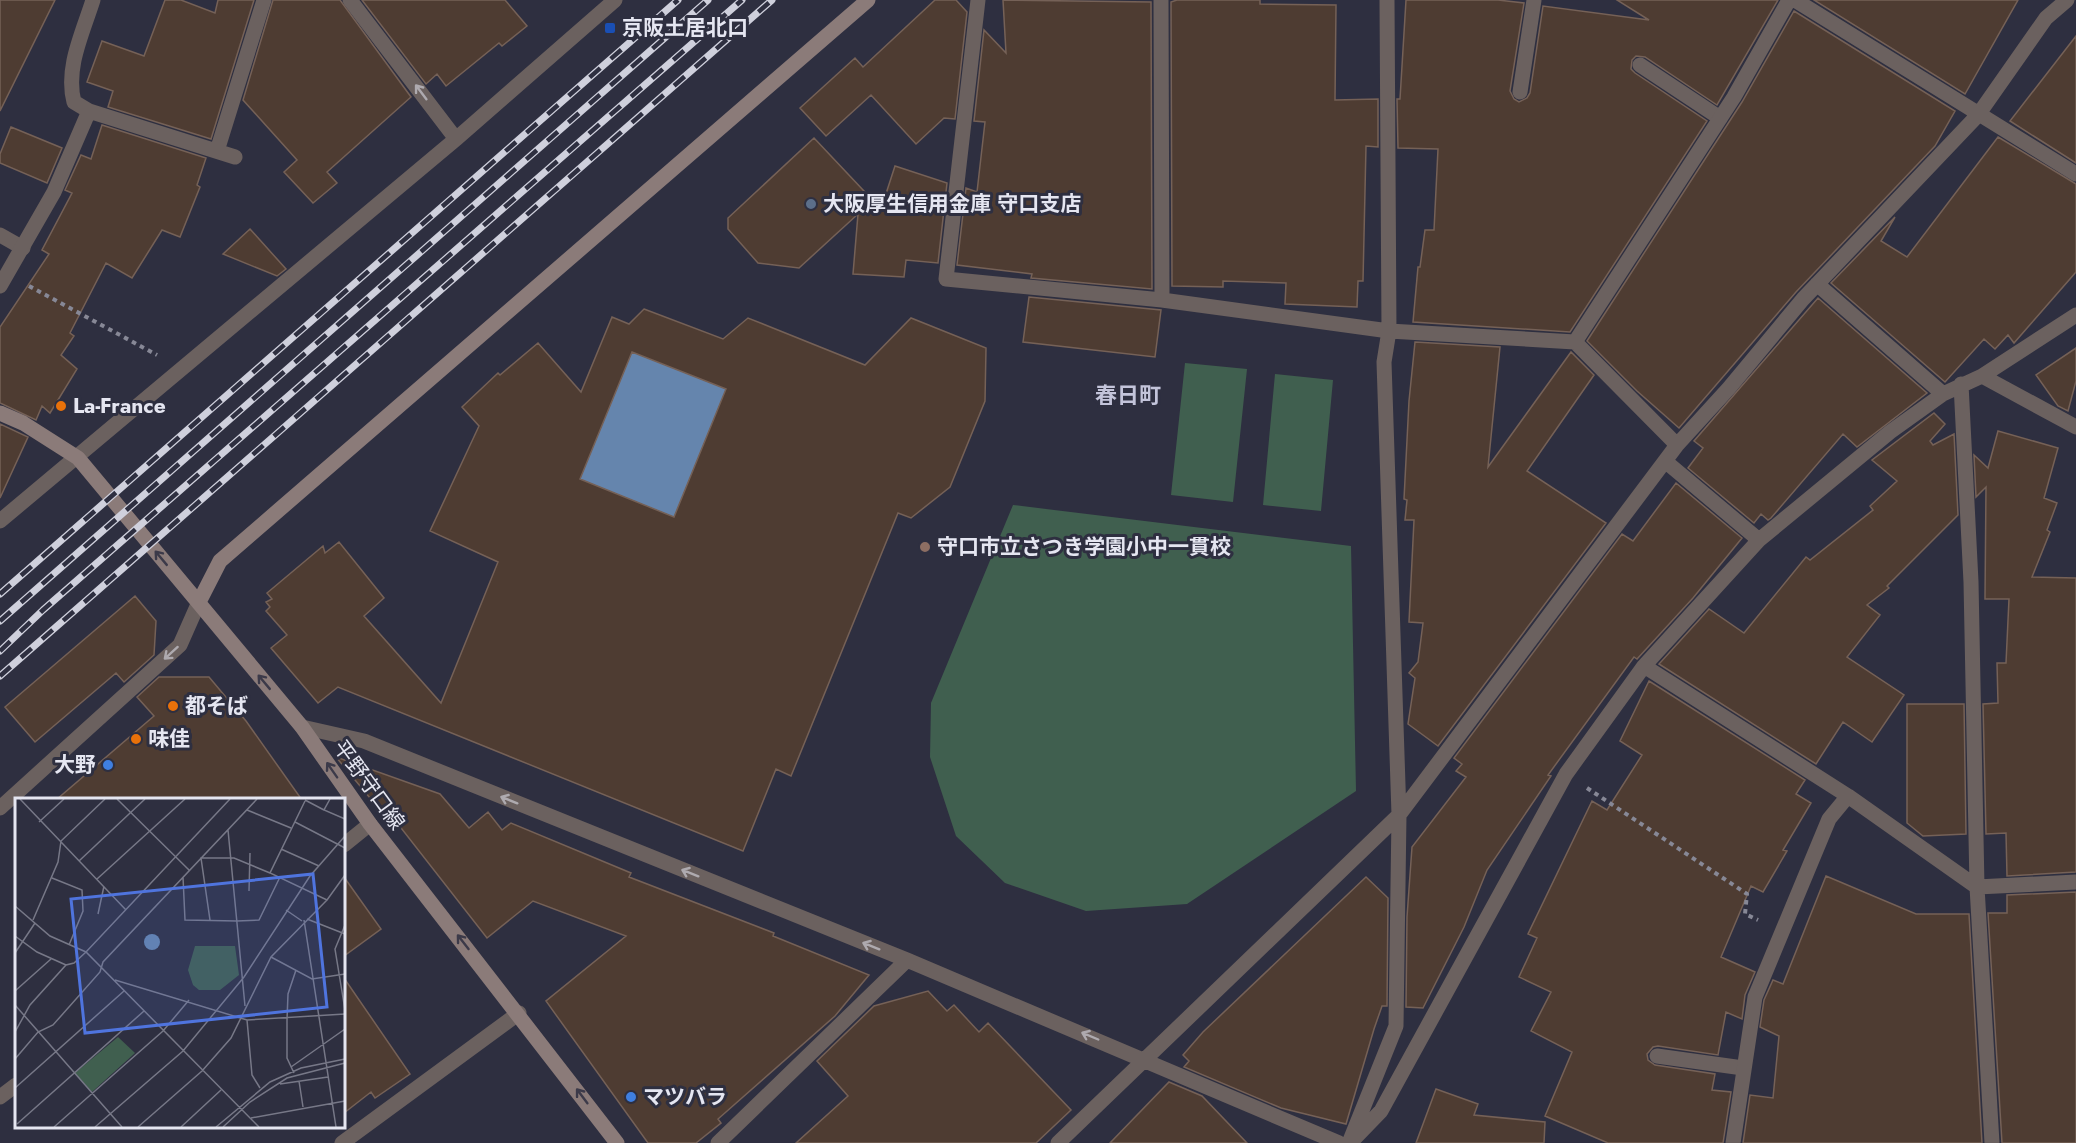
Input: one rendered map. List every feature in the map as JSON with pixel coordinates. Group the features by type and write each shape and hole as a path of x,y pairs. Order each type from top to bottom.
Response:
{"main road":[{"path":"199,602 220,561 867,0"},
{"name":"平野守口線","path":"0,413 23,423 78,459 199,602 302,727 370,824 519,1013 617,1143"}],"street":[{"path":"93,0 71,70 70,89 74,102 89,111 235,157"},
{"path":"217,151 264,0"},
{"path":"350,0 456,139"},
{"path":"0,521 78,459 456,139 615,0"},
{"path":"978,0 946,279 1162,300 1389,331 1575,342 1677,445"},
{"path":"1161,0 1162,300"},
{"path":"1350,1143 1396,1026 1399,815 1384,362 1389,331 1387,0"},
{"path":"1520,92 1534,0"},
{"path":"1575,342 1720,118 1789,0"},
{"path":"1795,0 2076,174"},
{"path":"1058,1143 1399,815 1677,445 1729,388 1817,284 1978,115 2046,18 2067,0"},
{"path":"1640,65 1720,118"},
{"path":"3,280 54,192 89,111"},
{"path":"0,235 23,248"},
{"path":"1817,284 1943,394"},
{"path":"1350,1143 1381,1111 1566,774 1644,666 1759,540 1890,432 1943,394 1982,376 2076,315"},
{"path":"1982,376 2076,427"},
{"path":"1961,384 1971,582 1977,886 1992,1143"},
{"path":"1665,461 1759,540"},
{"path":"0,808 180,645 199,602"},
{"path":"1644,666 1848,796 1977,886 2076,882"},
{"path":"302,727 364,741 907,960 1339,1143"},
{"path":"1733,1143 1755,998 1829,819 1848,796"},
{"path":"345,844 370,824"},
{"path":"718,1143 907,960"},
{"path":"342,1143 519,1013"},
{"path":"1657,1056 1743,1068"},
{"path":"0,1097 15,1086"}],"path":[{"path":"3,280 164,358"},
{"path":"1566,774 1748,894 1745,914 1782,933"}],"green space":[{"path":"1185,363 1247,369 1233,502 1171,495"},
{"path":"1275,374 1333,380 1321,511 1263,505"},
{"path":"1013,505 1351,546 1356,791 1187,904 1086,911 1005,883 956,836 930,757 931,703"}],"water":[{"path":"632,352 726,389 674,517 580,479"}],"building":[{"path":"0,0 55,0 0,111"},
{"path":"165,0 181,0 215,13 218,0 254,0 211,139 108,107 113,91 87,82 102,41 144,56"},
{"path":"273,0 340,0 411,97 327,172 337,183 313,203 284,172 297,160 243,100"},
{"path":"362,0 505,0 527,26 502,46 499,43 446,86 437,74 426,84"},
{"path":"935,0 956,0 967,12 955,119 944,118 916,144 871,95 826,136 800,108 855,58 863,67"},
{"path":"1003,0 1151,2 1152,289 1031,278 1032,274 957,265 966,188 977,192 985,122 974,121 984,30 1006,53"},
{"path":"1177,0 1260,0 1260,4 1336,5 1335,100 1378,99 1378,147 1366,146 1363,281 1358,281 1357,307 1285,304 1286,283 1223,281 1223,287 1172,286 1171,2"},
{"path":"1406,0 1498,0 1524,3 1510,91 1514,99 1519,102 1527,98 1530,93 1543,6 1649,20 1617,0 1778,0 1717,105 1645,57 1636,56 1632,60 1631,69 1635,73 1707,121 1570,332 1413,322 1418,267 1420,267 1425,230 1434,230 1438,149 1398,148 1397,99 1400,99"},
{"path":"1814,0 2018,0 1965,94"},
{"path":"1794,11 1955,111 1935,146 1796,292 1679,428 1637,391 1587,341 1742,102"},
{"path":"2076,36 2076,163 2010,121"},
{"path":"102,125 206,158 197,185 200,187 180,237 162,230 132,278 106,263 70,333 74,336 61,355 77,369 50,413 42,406 36,420 0,403 0,327 49,254 42,250 72,193 65,190 81,155 91,159"},
{"path":"11,127 62,148 47,183 0,163 0,154"},
{"path":"1998,137 2076,184 2076,272 2014,343 2008,335 1995,349 1984,339 1945,382 1831,283 1895,217 1881,241 1907,257"},
{"path":"814,138 881,209 895,166 947,183 938,263 906,260 904,277 853,274 858,214 799,268 758,263 728,229 728,218"},
{"path":"250,229 286,269 277,276 223,254"},
{"path":"1029,297 1161,310 1155,357 1023,342"},
{"path":"1818,298 1927,393 1857,447 1843,434 1771,518 1768,520 1761,514 1754,523 1688,468 1703,448 1694,441"},
{"path":"644,309 723,339 748,318 865,365 911,318 986,348 985,401 950,487 911,518 898,513 791,776 776,769 743,851 338,687 318,703 271,648 287,635 266,611 270,607 266,602 272,599 267,593 323,546 325,553 339,542 384,598 364,616 441,703 498,562 430,531 479,426 462,407 498,373 500,375 538,343 581,392 612,317 629,324","holes":["632,352 726,389 674,517 580,479"]},
{"path":"1415,342 1500,347 1488,467 1571,352 1594,375 1527,471 1606,523 1438,746 1408,724 1415,678 1409,673 1418,662 1423,623 1409,622 1414,520 1405,520 1407,500 1404,499 1409,401"},
{"path":"2076,348 2076,381 2068,411 2058,406 2036,375"},
{"path":"1934,413 1945,424 1930,441 1933,445 1954,434 1958,515 1887,586 1889,588 1867,605 1880,615 1847,657 1904,695 1872,742 1843,722 1816,764 1659,664 1709,609 1744,633 1806,557 1810,560 1873,510 1870,506 1897,481 1872,460"},
{"path":"0,424 28,437 0,498"},
{"path":"1998,431 2058,448 2044,498 2057,503 2047,530 2050,532 2032,577 2076,578 2076,872 2007,876 2006,833 1986,834 1983,704 1998,703 1997,663 2006,663 2009,599 1985,599 1986,487 1976,497 1974,455 1988,468"},
{"path":"1676,483 1742,538 1693,598 1637,659 1634,657 1548,775 1551,776 1487,870 1464,927 1423,1008 1406,1007 1407,917 1412,847 1466,777 1456,771 1462,764 1454,758 1622,534 1633,541"},
{"path":"135,596 156,621 154,655 124,682 116,673 35,742 5,707"},
{"path":"159,677 209,677 246,721 301,798 58,798 154,716 137,697"},
{"path":"1649,681 1805,780 1796,794 1811,803 1783,850 1787,851 1763,892 1751,886 1721,957 1755,972 1745,995 1742,1019 1726,1012 1718,1055 1658,1046 1653,1047 1647,1054 1648,1060 1655,1065 1715,1074 1712,1090 1731,1092 1723,1143 1608,1143 1545,1116 1572,1052 1531,1031 1551,992 1519,977 1537,938 1528,934 1592,801 1607,810 1642,755 1620,741"},
{"path":"1907,704 1964,704 1966,834 1923,836 1907,823"},
{"path":"336,757 440,794 469,828 488,812 502,830 511,823 631,873 629,877 774,933 773,936 869,975 835,1016 718,1119 721,1123 696,1143 648,1143 546,1001 626,936 533,901 487,938 398,824 394,827"},
{"path":"1826,876 1916,914 1969,914 1982,1143 1743,1143 1750,1095 1773,1098 1779,1036 1760,1027 1764,1000 1773,980 1783,984"},
{"path":"1366,877 1388,898 1387,1006 1382,1006 1374,1029 1346,1124 1281,1108 1184,1067 1189,1061 1183,1055 1203,1032"},
{"path":"345,878 381,929 345,955"},
{"path":"2076,892 2076,1143 2002,1143 1988,913 2007,913 2007,895"},
{"path":"345,979 410,1074 375,1098 371,1092 345,1112"},
{"path":"928,991 947,1011 954,1005 979,1032 988,1023 1071,1110 1036,1143 796,1143 848,1096 817,1061 874,1006"},
{"path":"1169,1082 1202,1096 1247,1143 1110,1143"},
{"path":"1436,1089 1478,1104 1474,1115 1545,1122 1544,1143 1416,1143"}],"railway":[{"path":"0,594 678,0"},
{"path":"0,621 708,0"},
{"path":"0,651 43,610 742,0"},
{"path":"0,676 772,0"}],"place":[{"name":"京阪土居北口","path":"610,28"},
{"name":"大阪厚生信用金庫 守口支店","path":"811,204"},
{"name":"La-France","path":"61,406"},
{"name":"守口市立さつき学園小中一貫校","path":"925,547"},
{"name":"都そば","path":"173,706"},
{"name":"味佳","path":"136,739"},
{"name":"大野","path":"108,765"},
{"name":"マツバラ","path":"631,1097"}],"district":[{"name":"春日町","path":"1128,395"}]}
